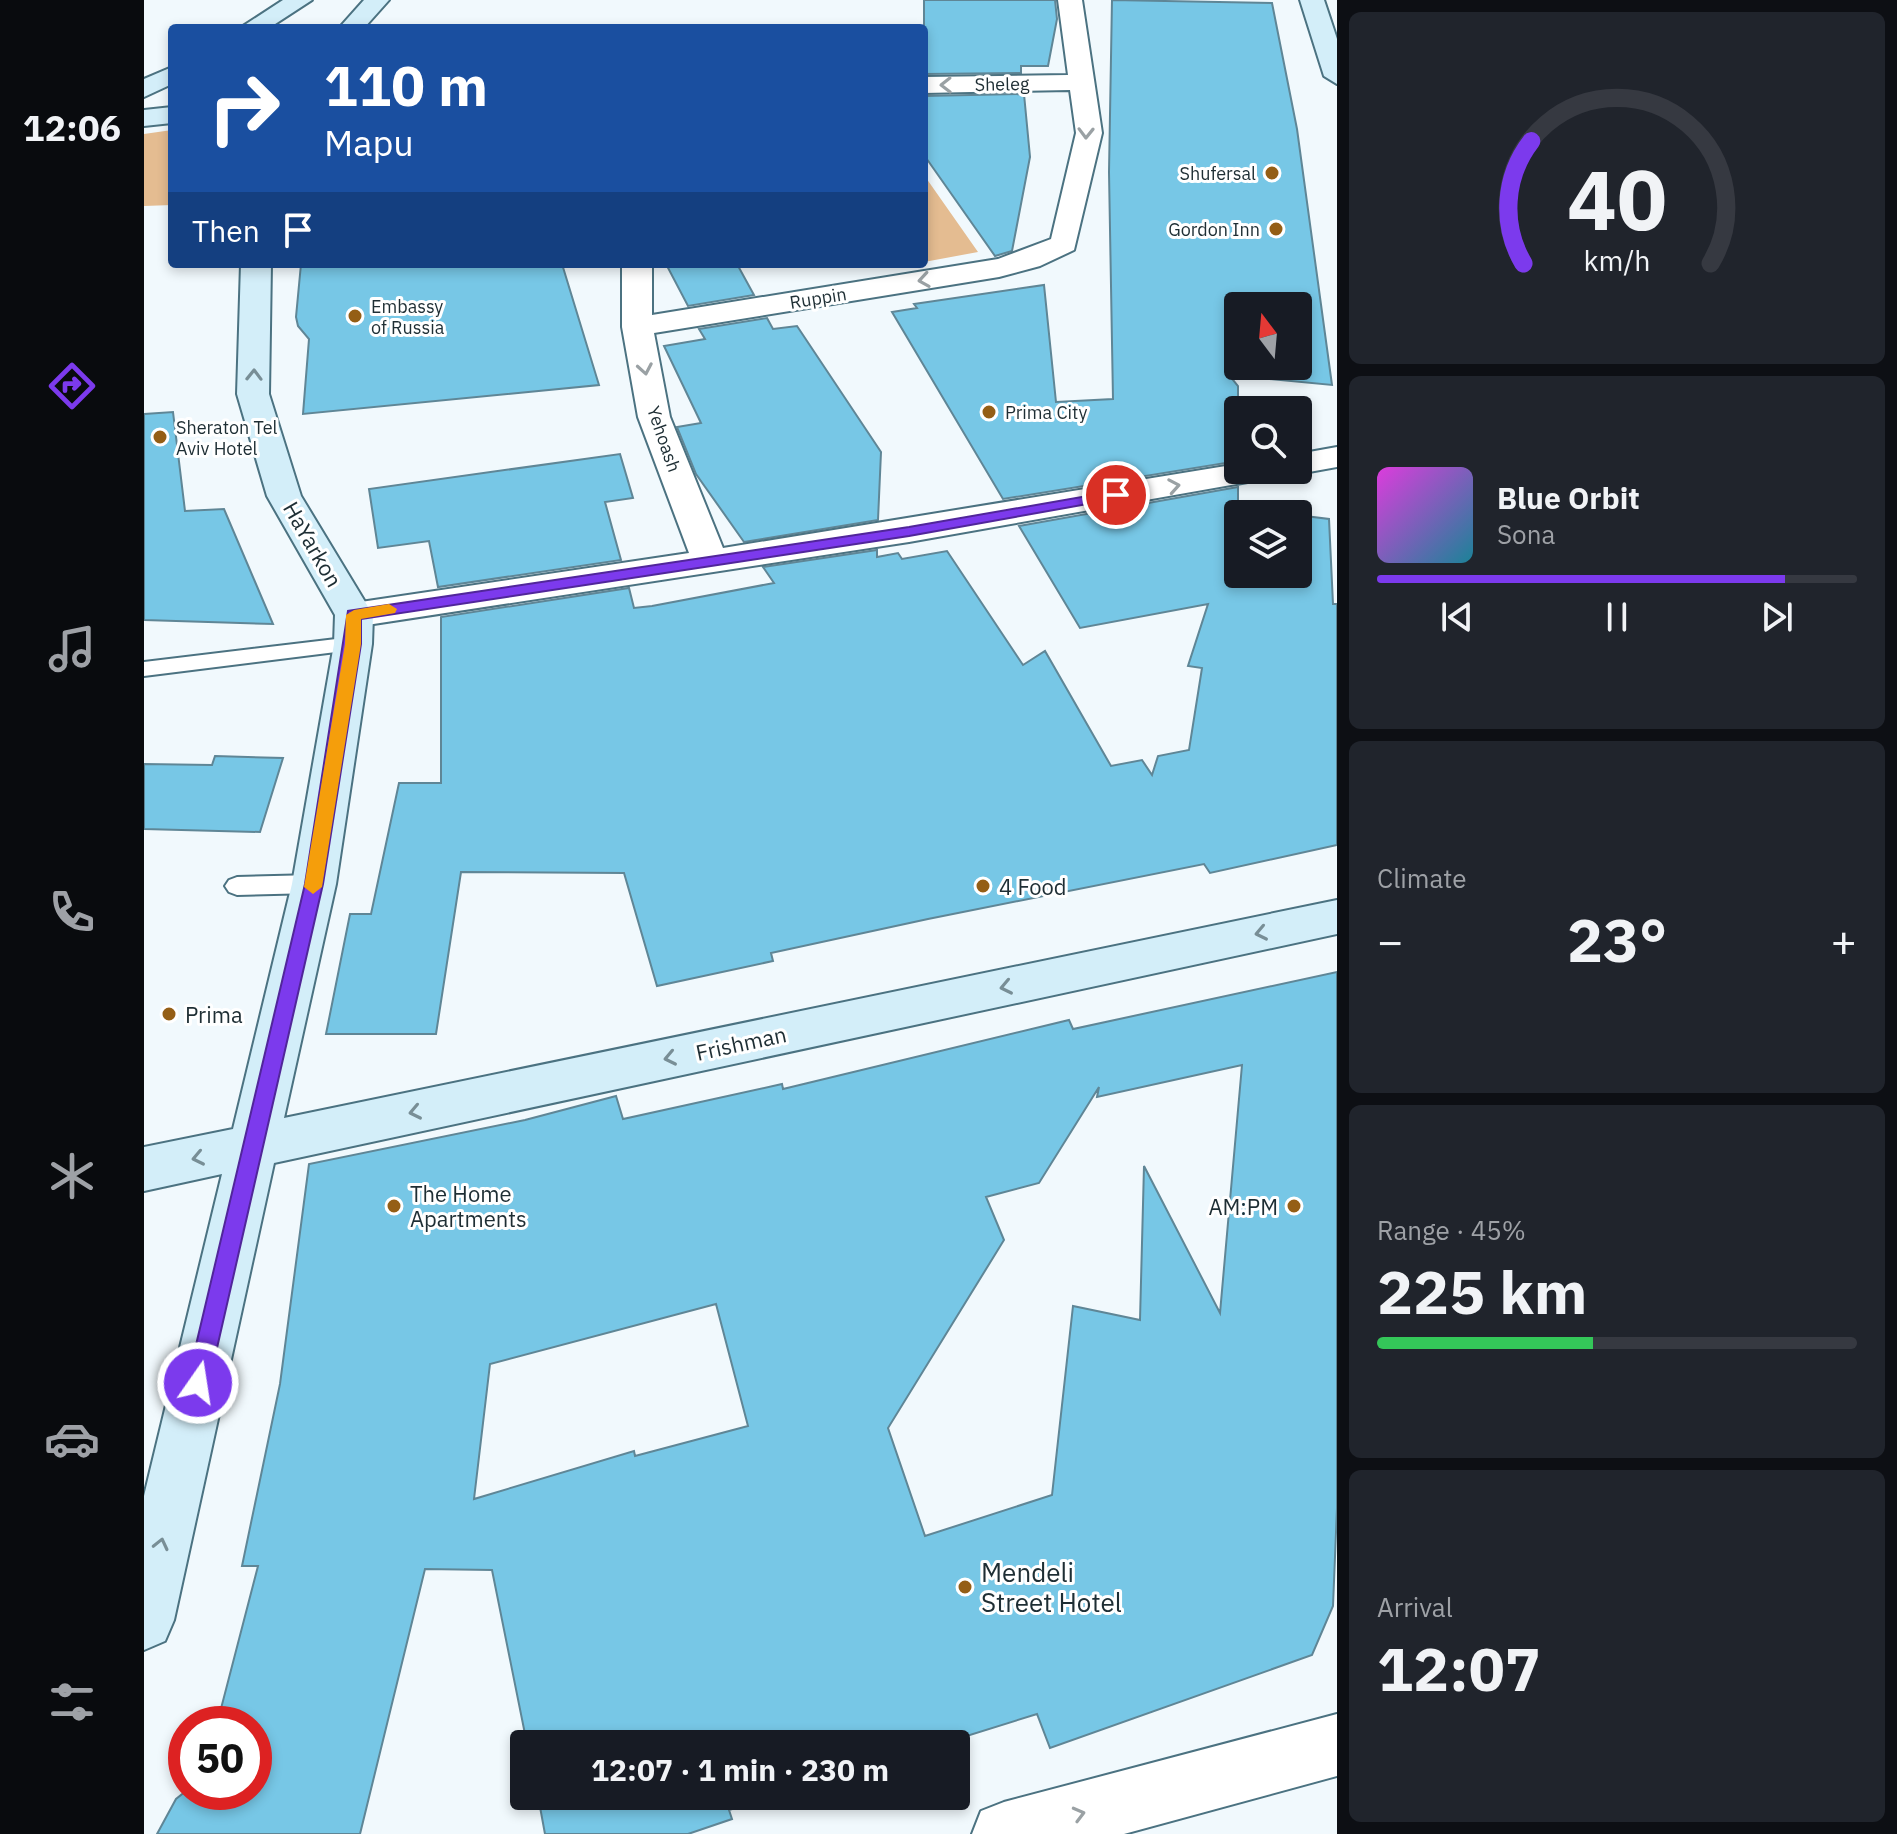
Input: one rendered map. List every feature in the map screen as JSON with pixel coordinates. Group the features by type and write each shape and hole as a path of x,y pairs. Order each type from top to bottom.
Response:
{"main road":[{"path":"259,24 300,0"},
{"path":"355,24 377,0"},
{"path":"1312,0 1337,76"},
{"path":"144,89 168,76"},
{"path":"144,118 168,115"},
{"name":"HaYarkon","path":"256,268 253,394 284,496 353,630"},
{"path":"144,1620 314,884 353,630"},
{"name":"Frishman","path":"144,1169 1337,917"}],"street":[{"name":"Ruppin","path":"637,327 989,260 1030,260 1064,244 1089,133 1070,0"},
{"name":"Sheleg","path":"928,85 1080,82"},
{"name":"Yehoash","path":"637,268 637,327 654,417 710,561"},
{"path":"1312,461 1337,457"},
{"path":"353,630 710,561 909,531 1224,477"},
{"path":"1004,1834 1337,1745"}],"lane":[{"path":"144,669 353,630"},
{"path":"237,886 314,884"}],"shaded area":[{"path":"168,131 168,205 144,206 144,134"},
{"path":"928,181 978,252 928,261"}],"building":[{"path":"924,0 1055,0 1057,19 1048,66 1021,66 1021,73 928,74 928,24 924,24"},
{"path":"1112,0 1272,3 1297,129 1332,385 1280,380 1312,380 1312,292 1224,292 1224,380 1233,380 1238,386 1238,396 1224,396 1224,463 1003,499 892,312 917,308 914,304 1044,285 1056,402 1113,399 1109,172"},
{"path":"1024,94 1030,157 1012,251 995,256 928,161 928,96"},
{"path":"301,268 563,268 599,385 303,414 309,339 298,326 296,317"},
{"path":"668,268 739,268 754,295 688,306"},
{"path":"767,318 773,329 797,326 881,452 878,520 744,542 696,474 677,427 701,423 664,346 705,339 699,329"},
{"path":"173,412 185,511 224,509 273,624 144,620 144,414"},
{"path":"620,454 633,498 605,502 621,560 438,587 429,541 378,548 369,489"},
{"path":"1238,487 1238,500 1224,500 1224,588 1312,588 1312,517 1329,519 1333,604 1337,604 1337,845 1210,873 1204,864 928,919 771,953 773,961 657,986 624,873 461,872 436,1034 326,1034 350,914 371,914 399,783 441,783 441,617 629,588 634,608 652,606 774,583 763,567 877,550 877,557 898,553 902,559 947,551 1023,665 1045,651 1111,766 1142,760 1152,775 1158,756 1189,750 1202,668 1188,666 1208,604 1080,628 1019,526"},
{"path":"215,756 283,758 260,832 144,829 144,764 212,765"},
{"path":"1337,972 1337,1508 1333,1606 1312,1655 1050,1748 1037,1714 970,1735 970,1730 524,1730 492,1570 425,1569 360,1834 157,1834 170,1810 272,1810 272,1706 222,1706 258,1566 242,1566 280,1384 309,1164 525,1120 616,1096 623,1119 782,1084 783,1089 1069,1020 1073,1029","holes":["1242,1065 1220,1313 1144,1166 1140,1320 1073,1306 1052,1495 925,1536 888,1428 1004,1240 986,1197 1039,1183 1099,1087 1097,1097","716,1304 748,1426 635,1456 634,1451 474,1499 490,1364"]},
{"path":"541,1810 729,1810 732,1819 688,1834 545,1834"}],"slow traffic":[{"path":"313,887 353,644 354,615 389,609"}],"place":[{"name":"Shufersal","path":"1272,173"},
{"name":"Gordon Inn","path":"1276,229"},
{"name":"Embassy of Russia","path":"355,316"},
{"name":"Prima City","path":"989,412"},
{"name":"Sheraton Tel Aviv Hotel","path":"160,437"},
{"name":"4 Food","path":"983,886"},
{"name":"Prima","path":"169,1014"},
{"name":"The Home Apartments","path":"394,1206"},
{"name":"AM:PM","path":"1294,1206"},
{"name":"Mendeli Street Hotel","path":"965,1587"}],"route":[{"path":"198,1383 314,884 353,644 354,615 909,531 1116,495"}]}
